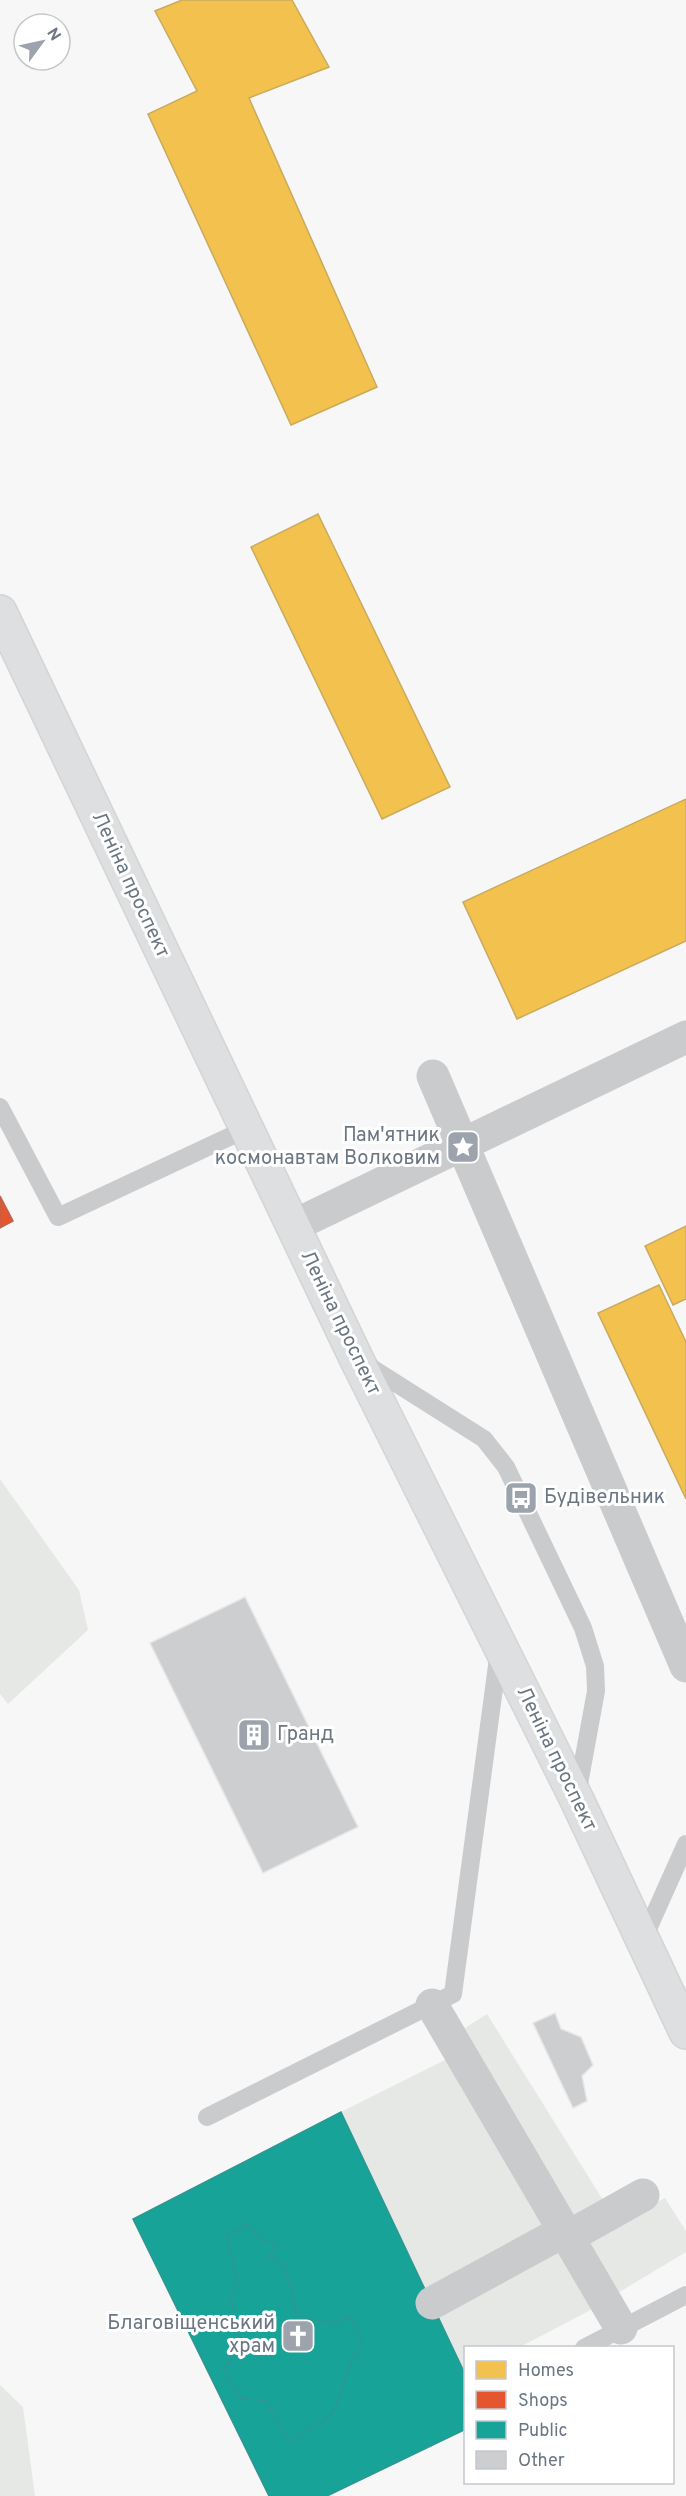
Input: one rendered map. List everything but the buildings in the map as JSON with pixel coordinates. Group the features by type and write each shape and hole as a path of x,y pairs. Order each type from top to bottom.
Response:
{"main road":[{"name":"Леніна проспект","path":"0,612 356,1358 577,1800 686,2032"}],"street":[{"path":"293,1226 686,1037"},
{"path":"433,1076 686,1666"},
{"path":"432,2005 621,2328"},
{"path":"432,2303 643,2195"}],"lane":[{"path":"0,1107 58,1217 246,1129"},
{"path":"356,1358 484,1439 506,1467 583,1628 595,1666 596,1691 577,1800"},
{"path":"207,2117 453,1994 500,1646"},
{"path":"643,1940 686,1844"},
{"path":"588,2346 686,2295"}],"shaded area":[{"path":"0,1479 79,1590 88,1630 8,1704 0,1694"},
{"path":"487,2014 603,2200 573,2220 465,2028"},
{"path":"457,2054 560,2227 428,2295 341,2112"},
{"path":"665,2198 686,2231 686,2252 608,2299 573,2242"},
{"path":"561,2237 600,2305 522,2346 464,2346 464,2374 434,2308"},
{"path":"0,2385 23,2407 35,2496 0,2496"}],"place":[{"name":"Пам'ятник космонавтам Волковим","path":"463,1147"},
{"name":"Будівельник","path":"521,1498"},
{"name":"Гранд","path":"254,1735"},
{"name":"Благовіщенський храм","path":"298,2336"}]}
